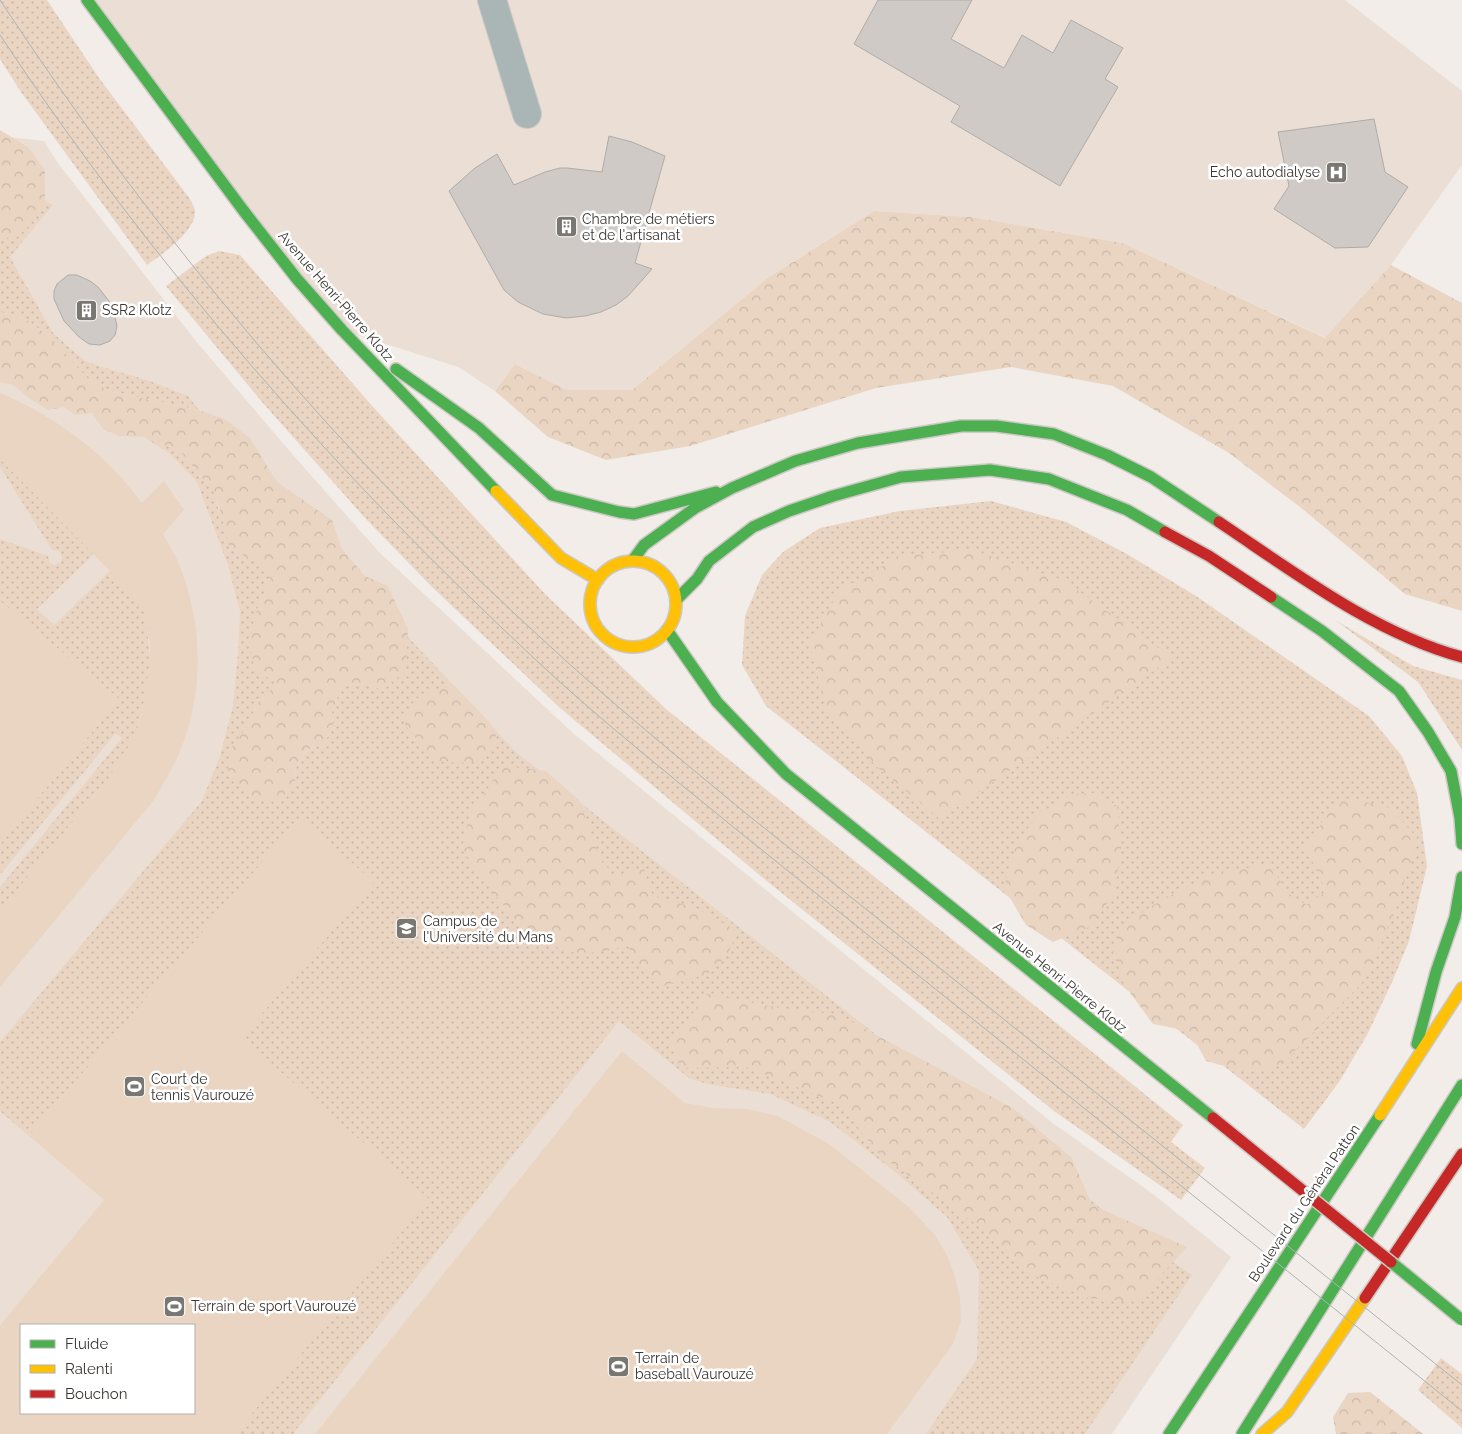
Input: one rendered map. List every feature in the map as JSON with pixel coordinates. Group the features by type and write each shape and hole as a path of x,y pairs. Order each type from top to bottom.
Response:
{"main road":[{"name":"Avenue Henri-Pierre Klotz","path":"87,0 243,210 297,279 342,330 561,558 598,580"},
{"path":"342,330 479,428 552,495 634,514 732,488"},
{"path":"633,560 644,545 695,508 732,488 795,461 858,443 911,432 960,426 996,426 1054,434 1107,455 1151,477 1317,587 1395,634 1436,650 1462,657"},
{"path":"676,600 697,579 709,560 753,527 788,510 901,477 990,470 1049,479 1127,510 1209,556 1322,631 1399,690 1452,771 1460,818 1462,844"},
{"path":"633,560 651,564 666,576 673,588 676,600 673,620 667,630 654,642 634,647 616,644 604,636 595,625 590,614 592,590 602,573 620,563 633,560"},
{"name":"Avenue Henri-Pierre Klotz","path":"667,630 717,702 786,774 1462,1320"},
{"path":"1409,1072 1436,972 1455,917 1462,877"},
{"name":"Boulevard du Général Patton","path":"1169,1434 1409,1072 1462,988"},
{"path":"1242,1434 1462,1085"},
{"path":"1262,1434 1287,1412 1462,1154"}],"street":[{"path":"492,0 527,114"}],"shaded area":[{"path":"90,0 1345,0 1462,91 1462,165 1391,265 1326,338 1123,243 971,217 874,211 766,279 632,390 567,390 515,364 495,391 458,367 342,330"},
{"name":"Campus de l'Université du Mans","path":"0,136 44,141 58,163 195,340 379,552 574,734 1054,1124 1153,1194 1231,1257 1112,1434 0,1434"}],"green space":[{"path":"0,0 47,0 99,78 190,199 195,210 190,226 177,242 147,265 21,92 0,59"},
{"path":"0,130 28,147 45,170 45,202 30,225 17,237 0,238"},
{"path":"45,201 53,205 10,257 53,333 84,360 147,380 188,396 199,410 109,391 88,379 50,337 24,318 0,312 0,238 17,237"},
{"path":"874,211 971,217 1123,243 1325,338 1391,265 1462,303 1462,611 1405,594 1300,507 1229,453 1113,386 1011,367 876,388 690,446 606,460 548,437 495,391 515,364 567,390 632,390 766,279"},
{"path":"219,251 240,255 374,408 546,595 666,709 1183,1125 1171,1142 1205,1168 1181,1200 1054,1111 768,882 560,708 431,586 365,518 262,402 166,286 206,256"},
{"path":"0,312 24,318 50,337 88,379 109,391 198,410 225,419 250,438 277,482 332,520 342,549 365,576 388,586 408,629 406,671 383,689 357,684 342,685 332,712 333,728 323,744 307,750 296,767 295,781 279,802 254,800 228,771 231,749 247,725 259,701 277,684 254,668 250,639 255,615 270,579 262,563 248,559 229,545 216,495 180,451 144,437 119,436 103,429 92,413 75,415 64,407 48,410 13,385 0,382"},
{"path":"0,393 28,406 76,436 117,473 142,503 164,481 184,510 163,534 177,560 186,585 192,606 198,649 196,692 192,714 180,752 163,785 154,800 0,987 0,911 107,780 124,756 137,730 142,713 150,660 150,644 142,604 0,459"},
{"path":"144,437 180,451 216,495 218,508 248,559 262,562 270,579 255,615 278,684 259,701 247,725 279,802 295,781 296,767 308,750 323,744 333,728 332,712 342,685 357,684 383,689 407,636 517,753 995,1128 1192,1275 1085,1434 926,1434 977,1359 979,1271 947,1217 894,1171 830,1122 770,1094 707,1084 689,1078 619,1021 293,1434 235,1434 428,1199 241,1038 373,882 300,818 29,1136 0,1111 0,1042 202,801 220,756 233,706 240,611 228,565 197,482 170,454"},
{"path":"0,459 94,554 37,609 54,625 110,571 142,604 146,619 150,660 146,695 137,730 124,756 107,780 0,911 0,887 122,738 115,734 0,875 0,844 119,699 0,601 0,539 48,556 50,563 54,565 61,562 62,557 59,551 52,550 0,467"},
{"path":"991,501 1066,522 1127,554 1196,596 1369,716 1402,756 1417,793 1427,866 1409,941 1367,1035 1339,1082 1304,1129 766,706 742,665 745,616 762,575 783,552 820,528 900,511"},
{"path":"972,550 1065,581 1172,658 940,819 878,768 826,711 810,644 839,591 900,556"},
{"path":"0,601 119,699 0,844"},
{"path":"1335,620 1413,666 1462,680 1462,750 1418,682"},
{"path":"454,685 492,725 499,745 484,759 461,763 435,761 405,725 407,715 415,700 428,692"},
{"path":"503,766 546,771 579,800 599,856 613,875 644,869 653,896 696,908 737,931 728,954 707,975 681,980 664,986 634,963 628,945 582,954 562,950 522,928 487,885 462,849 469,816"},
{"path":"1097,793 1117,806 1121,848 1115,891 1092,926 1053,942 1026,925 1004,888 1016,845 1038,814 1072,794"},
{"path":"1349,798 1390,808 1418,839 1395,912 1362,983 1286,1060 1265,1071 1239,1070 1206,1061 1190,1031 1153,1024 1125,986 1113,952 1121,926 1155,904 1210,875 1268,864 1292,897 1307,905 1326,891 1306,848 1330,810"},
{"path":"300,818 374,882 241,1038 429,1199 235,1434 0,1434 0,1325 104,1200 29,1136"},
{"path":"707,994 790,1010 837,1014 1013,1108 1072,1158 1092,1205 1187,1247 1136,1302 1088,1298 1030,1274 985,1231 878,1153 839,1104 746,1067 680,1068 670,1044"},
{"path":"622,1051 685,1103 714,1108 747,1109 778,1116 829,1144 909,1207 935,1235 947,1255 955,1277 960,1298 961,1321 953,1344 887,1434 315,1434"},
{"path":"1441,1358 1462,1374 1462,1428 1418,1390"},
{"path":"1370,1392 1423,1434 1336,1434 1333,1417 1348,1393"}],"building":[{"path":"878,0 972,0 951,39 1004,68 1022,35 1053,53 1071,20 1123,48 1105,79 1118,87 1060,186 951,122 960,106 854,44"},
{"path":"1374,119 1385,172 1408,187 1368,247 1335,248 1274,209 1289,186 1278,132"},
{"name":"Chambre de métiers et de l'artisanat","path":"609,136 632,142 665,156 635,263 652,269 628,296 616,305 601,312 566,318 543,314 518,302 504,290 449,191 475,168 497,154 514,185 560,168 602,172"},
{"name":"SSR2 Klotz","path":"68,275 77,275 90,281 98,287 109,301 117,326 115,335 110,341 100,345 89,344 79,337 64,321 54,299 54,291 57,284"}],"tram line":[{"path":"0,0 60,88 188,260 326,422 475,576 599,690 743,811 1462,1385"},
{"path":"0,35 58,120 120,203 183,285 250,364 318,441 389,516 462,590 560,683 732,826 1462,1411"}],"traffic: fast":[{"path":"87,0 243,210 297,279 342,330 496,491"},
{"path":"396,369 479,428 552,495 634,514 716,492"},
{"path":"633,560 644,545 695,508 732,488 795,461 858,443 961,426 996,426 1054,434 1107,455 1151,477 1219,522"},
{"path":"676,600 697,579 709,561 753,527 789,511 833,496 901,477 990,470 1049,479 1127,510 1165,532"},
{"path":"1271,597 1322,631 1399,691 1428,732 1451,771 1460,818 1462,844"},
{"path":"667,630 717,702 786,774 1213,1118"},
{"path":"1417,1044 1436,972 1455,917 1462,877"},
{"path":"1242,1434 1462,1085"},
{"path":"1169,1434 1380,1115"},
{"path":"1391,1262 1462,1320"}],"traffic: slow":[{"path":"496,491 561,558 598,580"},
{"path":"633,561 649,564 657,568 669,580 673,588 676,604 673,620 669,628 657,640 649,644 633,647 617,644 609,640 597,628 593,620 590,604 593,588 597,580 609,568 617,564 633,561"},
{"path":"1380,1115 1462,988"},
{"path":"1262,1434 1287,1412 1365,1298"}],"traffic: jam":[{"path":"1219,522 1366,617 1397,633 1462,657"},
{"path":"1165,532 1209,556 1271,597"},
{"path":"1213,1118 1391,1262"},
{"path":"1365,1298 1462,1154"}],"place":[{"name":"Echo autodialyse","path":"1336,172"},
{"name":"Chambre de métiers et de l'artisanat","path":"566,227"},
{"name":"SSR2 Klotz","path":"86,310"},
{"name":"Campus de l'Université du Mans","path":"407,929"},
{"name":"Court de tennis Vaurouzé","path":"135,1087"},
{"name":"Terrain de sport Vaurouzé","path":"175,1306"},
{"name":"Terrain de baseball Vaurouzé","path":"619,1366"}]}
